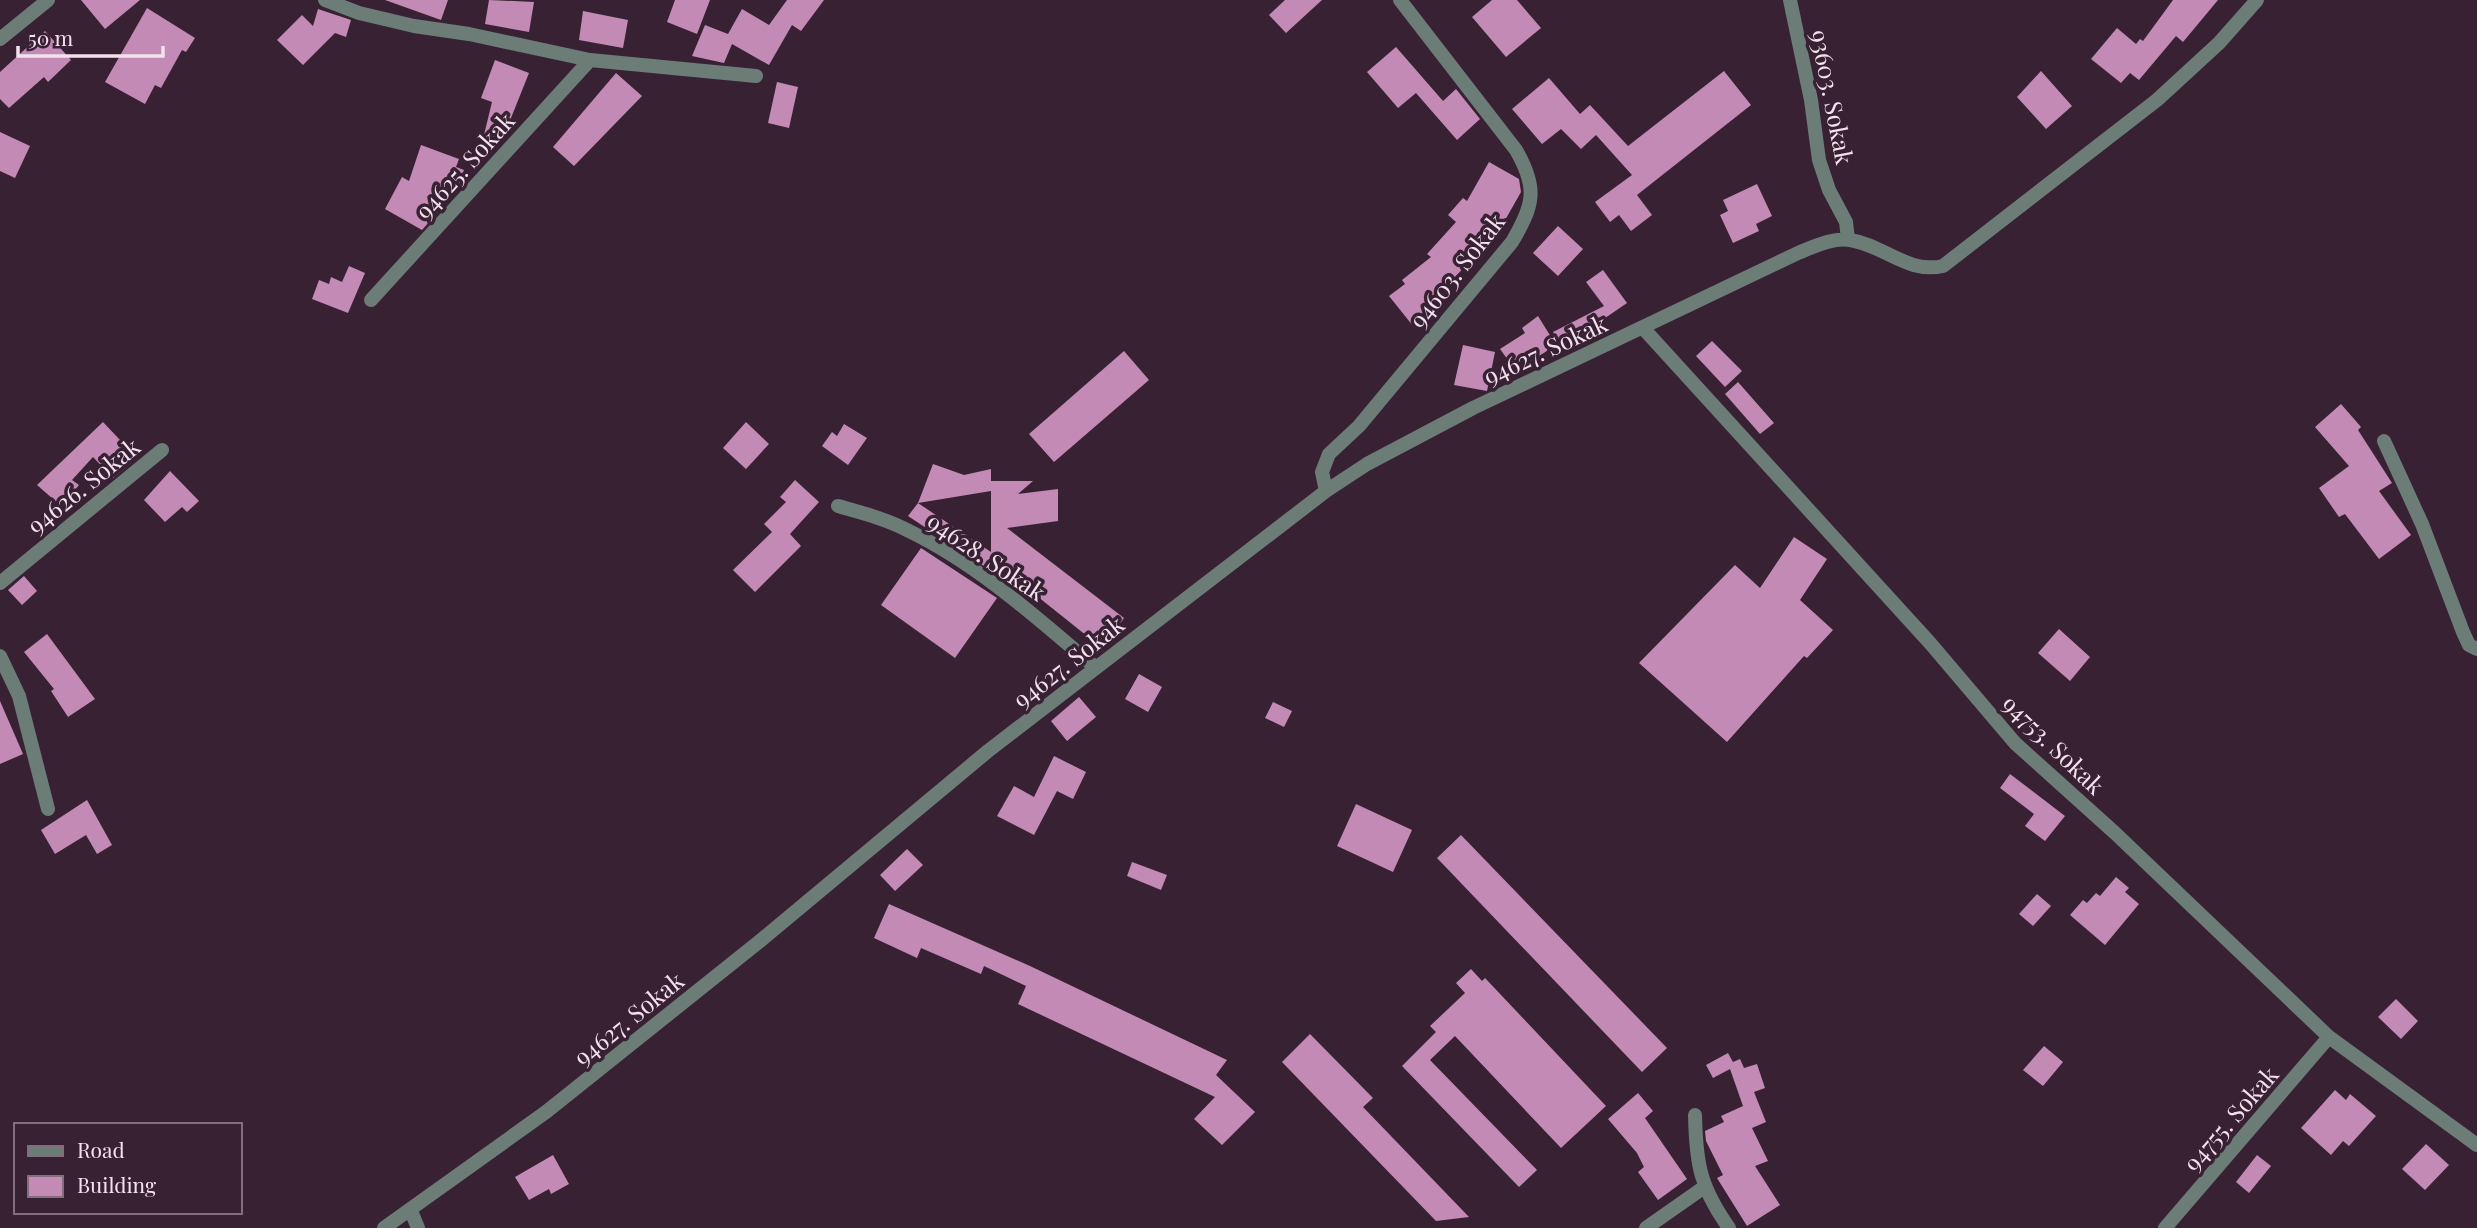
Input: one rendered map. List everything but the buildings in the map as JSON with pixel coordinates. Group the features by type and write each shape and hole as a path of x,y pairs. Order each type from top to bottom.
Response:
{"street":[{"path":"0,39 48,0"},
{"path":"325,0 359,13 414,26 469,34 590,60 756,76"},
{"name":"94603. Sokak","path":"1326,491 1322,472 1329,454 1359,426 1512,242 1523,224 1532,193 1527,169 1504,134 1400,0"},
{"name":"93603. Sokak","path":"1790,0 1811,100 1819,160 1829,190 1846,222 1849,239"},
{"path":"1849,239 1910,265 1928,269 1943,266 1962,254 2070,164 2157,100 2219,43 2257,0"},
{"name":"94625. Sokak","path":"371,300 590,60"},
{"name":"94627. Sokak","path":"384,1228 546,1112 761,941 988,751 1326,491 1367,464 1473,408 1798,253 1826,243 1849,239"},
{"name":"94753. Sokak","path":"1643,328 1930,643 2015,743 2115,833 2329,1037 2477,1145"},
{"path":"2384,441 2423,524 2463,632 2469,645 2477,649"},
{"name":"94626. Sokak","path":"0,583 162,450"},
{"name":"94628. Sokak","path":"838,506 891,523 936,546 1010,597 1096,668"},
{"path":"0,656 19,696 48,809"},
{"name":"94755. Sokak","path":"2165,1228 2329,1037"},
{"path":"1695,1115 1696,1156 1703,1188 1729,1228"},
{"path":"1646,1228 1703,1188"},
{"path":"411,1211 418,1228"}]}
